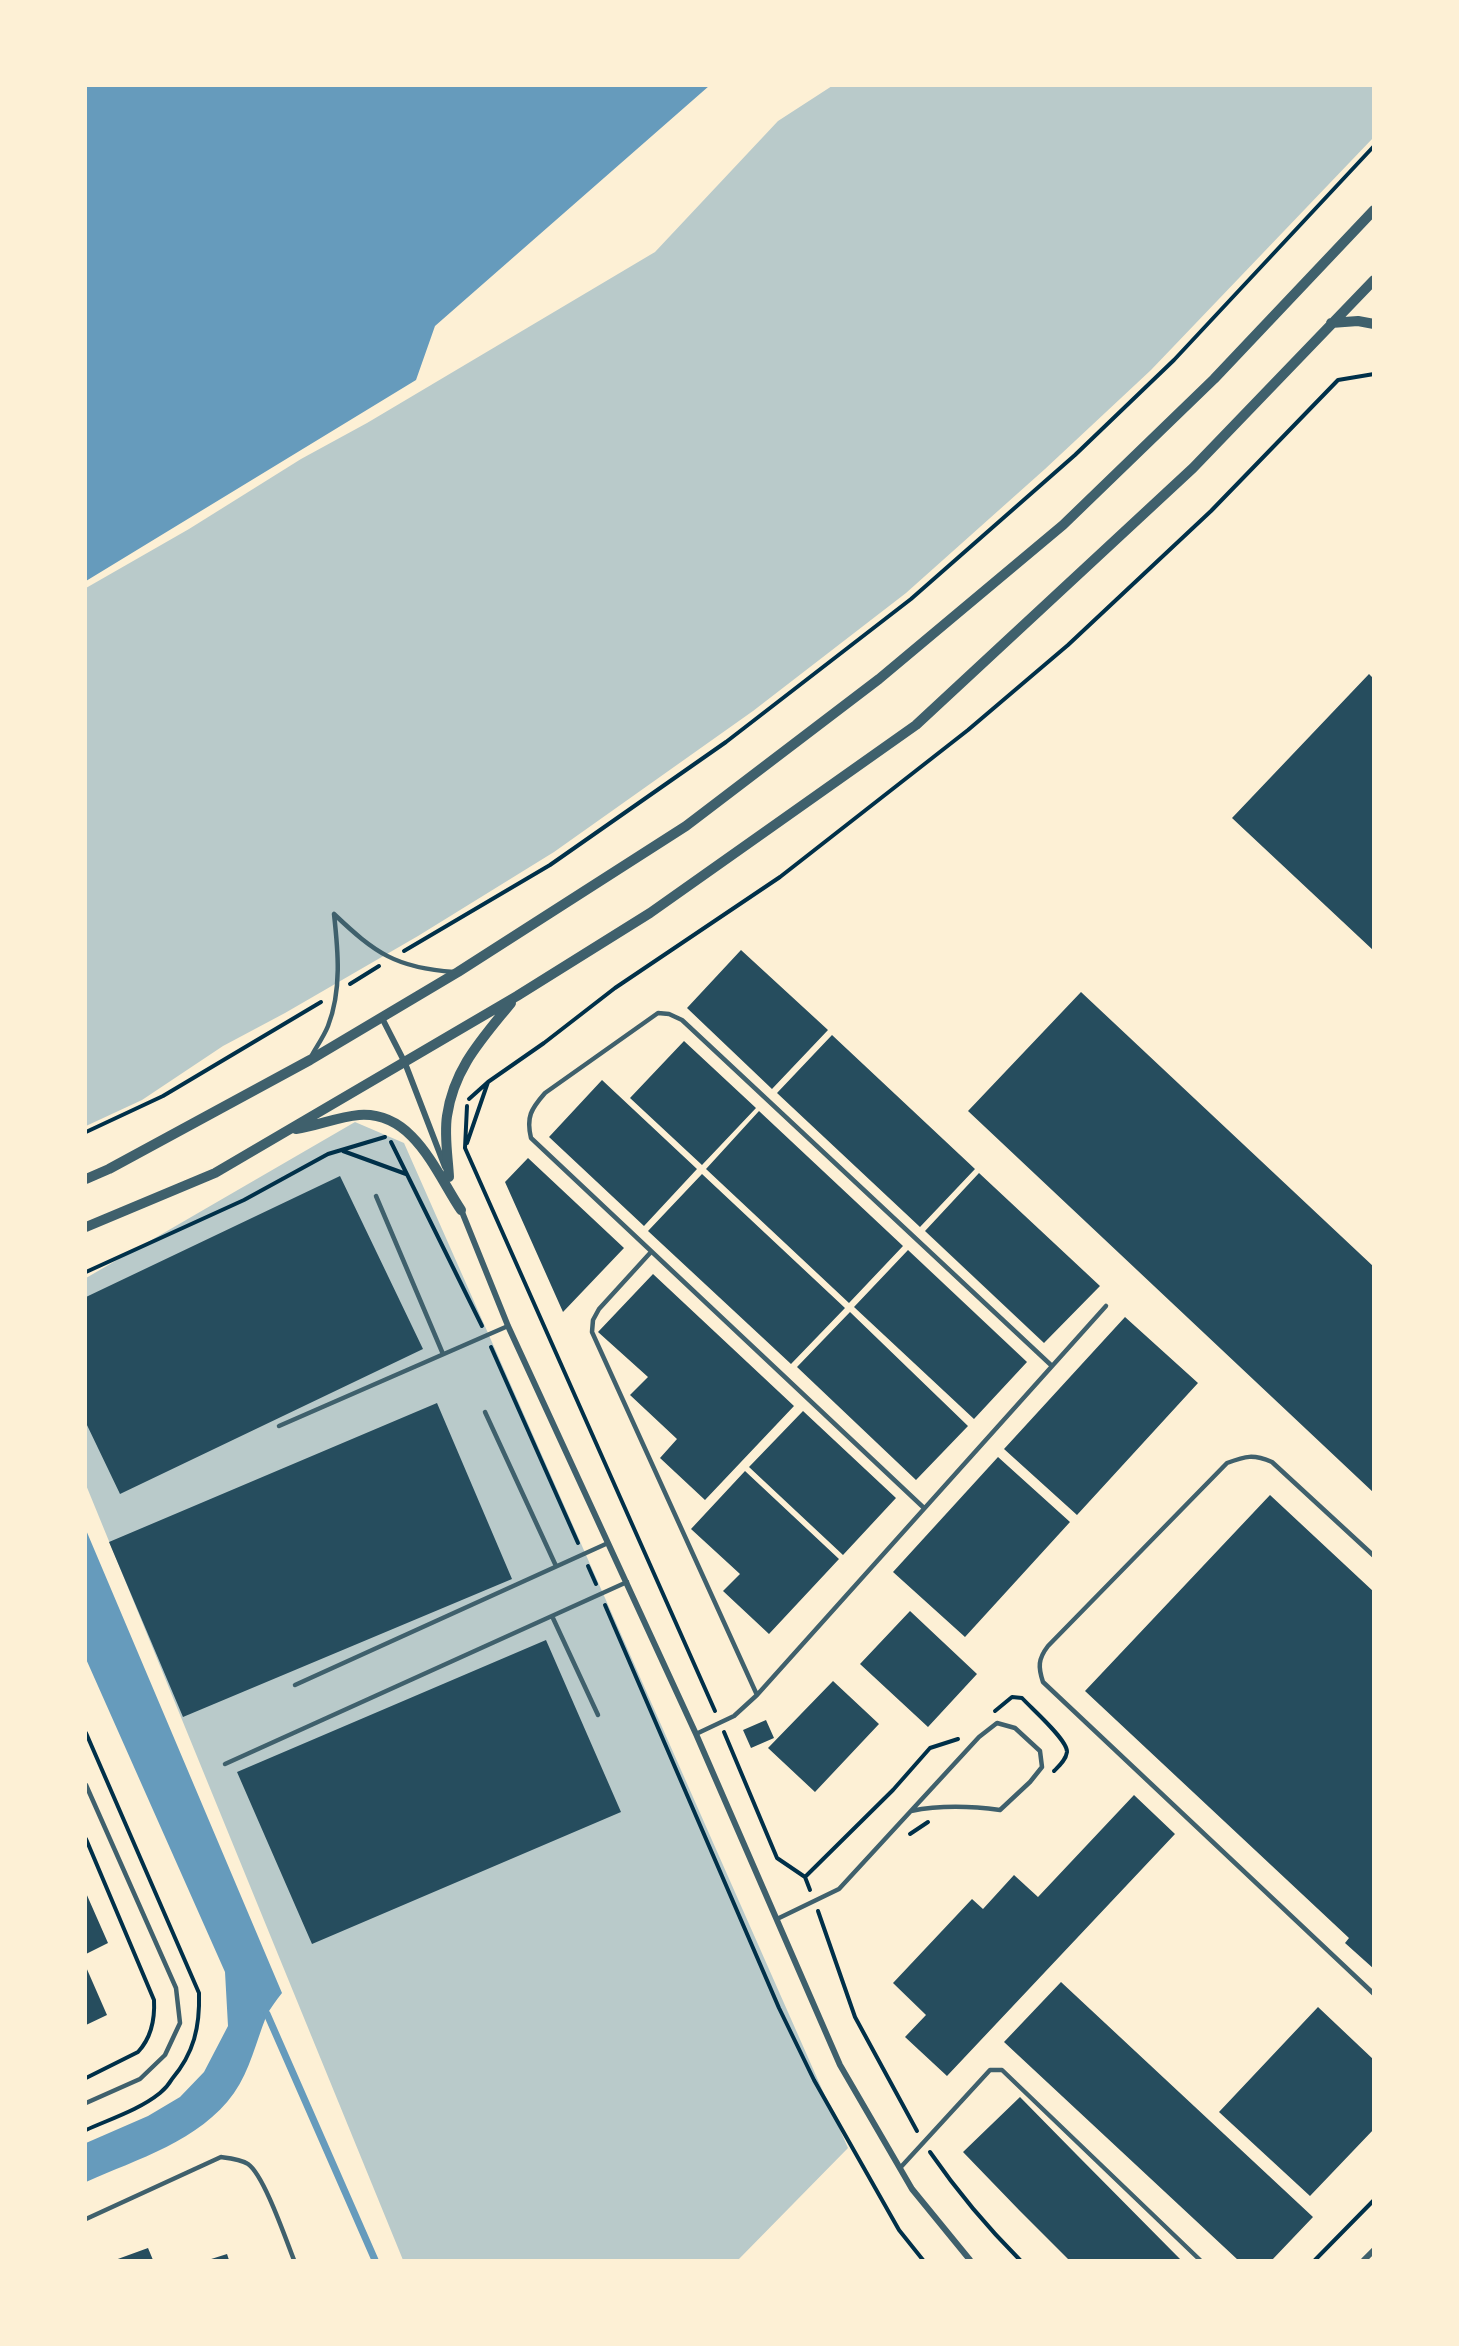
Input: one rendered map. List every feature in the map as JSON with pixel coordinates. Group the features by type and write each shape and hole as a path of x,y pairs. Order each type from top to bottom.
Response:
{"street":[{"path":"86,1179 109,1169 310,1060 382,1018 686,826 907,656 1063,525 1215,379 1374,210"},
{"path":"86,1227 215,1173 517,996 650,913 916,724 1193,468 1374,279"},
{"path":"1331,323 1358,321 1374,324"},
{"path":"449,1177 447,1117 458,1075 475,1048 517,996"},
{"path":"382,1018 405,1063 508,1326 696,1734 840,2065 912,2189 970,2260"},
{"path":"290,1130 358,1115 375,1115 392,1122 414,1138 425,1152 461,1210"},
{"path":"1364,2260 1374,2250"}],"lane":[{"path":"310,1060 328,1026 336,994 338,958 334,914 369,946 407,966 458,972"},
{"path":"924,1508 531,1138 528,1122 534,1106 544,1093 658,1012 682,1020 1052,1366"},
{"path":"376,1196 443,1353"},
{"path":"651,1252 598,1309 593,1320 592,1332 757,1695"},
{"path":"696,1734 734,1716 757,1695 1106,1306"},
{"path":"279,1426 508,1326"},
{"path":"485,1412 556,1566"},
{"path":"1374,1556 1272,1462 1256,1456 1227,1463 1040,1657 1039,1669 1043,1682 1374,1994"},
{"path":"295,1685 608,1543"},
{"path":"225,1764 627,1582"},
{"path":"552,1616 598,1715"},
{"path":"777,1919 839,1889 979,1737 997,1723 1015,1728 1040,1751 1042,1767 1030,1782 1000,1810 972,1806 932,1807 911,1811"},
{"path":"86,1785 176,1988 180,2023 165,2055 140,2079 86,2103"},
{"path":"900,2168 990,2070 1002,2070 1200,2260"},
{"path":"86,2218 221,2157 233,2158 248,2164 259,2176 294,2260"}],"path":[{"path":"86,1132 162,1096 550,865 726,742 911,598 1075,455 1174,360 1374,146"},
{"path":"1020,2260 992,2231 947,2177 923,2142 855,2017 805,1877 777,1858 720,1722 465,1148 467,1100 615,988 780,877 968,730 1068,645 1212,511 1338,380 1374,374"},
{"path":"465,1148 488,1082"},
{"path":"86,1272 244,1200 328,1154 389,1136 486,1336 600,1594 664,1746 814,2080 899,2230 923,2260"},
{"path":"343,1150 406,1174"},
{"path":"86,1839 154,2000 154,2011 150,2032 138,2052 86,2078"},
{"path":"1315,2260 1374,2200"}],"shaded area":[{"path":"832,86 1373,86 1373,138 1151,370 1045,469 906,593 753,711 554,852 418,936 223,1046 142,1100 86,1126 86,588 655,252 778,121"},
{"path":"355,1122 404,1143 848,2148 738,2260 403,2260 86,1485 86,1278"}],"water":[{"path":"86,86 709,86 435,326 416,380 86,581"},
{"path":"86,1530 282,1993 266,2017 240,2084 220,2110 204,2124 166,2147 86,2182 86,2143 148,2116 180,2097 204,2072 228,2026 225,1972 86,1659"}],"building":[{"path":"1369,674 1374,679 1374,951 1232,818"},
{"path":"741,950 828,1030 772,1089 687,1008"},
{"path":"1081,992 1374,1267 1374,1493 968,1111"},
{"path":"832,1035 975,1169 920,1227 777,1093"},
{"path":"684,1041 756,1108 702,1165 630,1098"},
{"path":"602,1080 697,1169 644,1226 549,1137"},
{"path":"759,1111 903,1246 849,1303 706,1169"},
{"path":"528,1158 624,1248 563,1312 505,1182"},
{"path":"979,1173 1100,1286 1044,1343 925,1231"},
{"path":"702,1174 845,1308 791,1364 648,1231"},
{"path":"340,1176 423,1349 120,1494 86,1423 86,1297"},
{"path":"908,1250 1027,1362 974,1419 854,1307"},
{"path":"653,1274 794,1406 705,1500 660,1458 677,1439 630,1395 648,1377 598,1332"},
{"path":"850,1312 968,1426 916,1480 797,1367"},
{"path":"1125,1317 1198,1383 1077,1515 1004,1449"},
{"path":"437,1403 512,1579 183,1717 109,1542"},
{"path":"803,1411 896,1498 843,1555 749,1467"},
{"path":"998,1457 1070,1522 965,1637 893,1572"},
{"path":"745,1471 839,1559 769,1634 723,1591 740,1574 691,1529"},
{"path":"1270,1495 1374,1592 1374,1969 1345,1943 1349,1938 1085,1691"},
{"path":"910,1611 977,1674 928,1727 860,1664"},
{"path":"546,1640 621,1812 312,1944 237,1772"},
{"path":"833,1681 879,1724 815,1792 768,1748"},
{"path":"766,1720 774,1738 751,1748 743,1730"},
{"path":"1134,1795 1175,1834 947,2076 905,2037 926,2015 893,1983 972,1899 983,1909 1014,1875 1038,1897"},
{"path":"86,1893 108,1943 86,1954"},
{"path":"86,1967 107,2015 86,2025"},
{"path":"1061,1982 1313,2217 1272,2260 1238,2260 1004,2042"},
{"path":"1318,2007 1374,2060 1374,2129 1310,2196 1219,2112"},
{"path":"1020,2097 1181,2260 1069,2260 1019,2210 963,2152"},
{"path":"148,2248 153,2260 115,2260"},
{"path":"227,2254 229,2260 208,2260"}],"waterway":[{"path":"267,2014 375,2260"}]}
